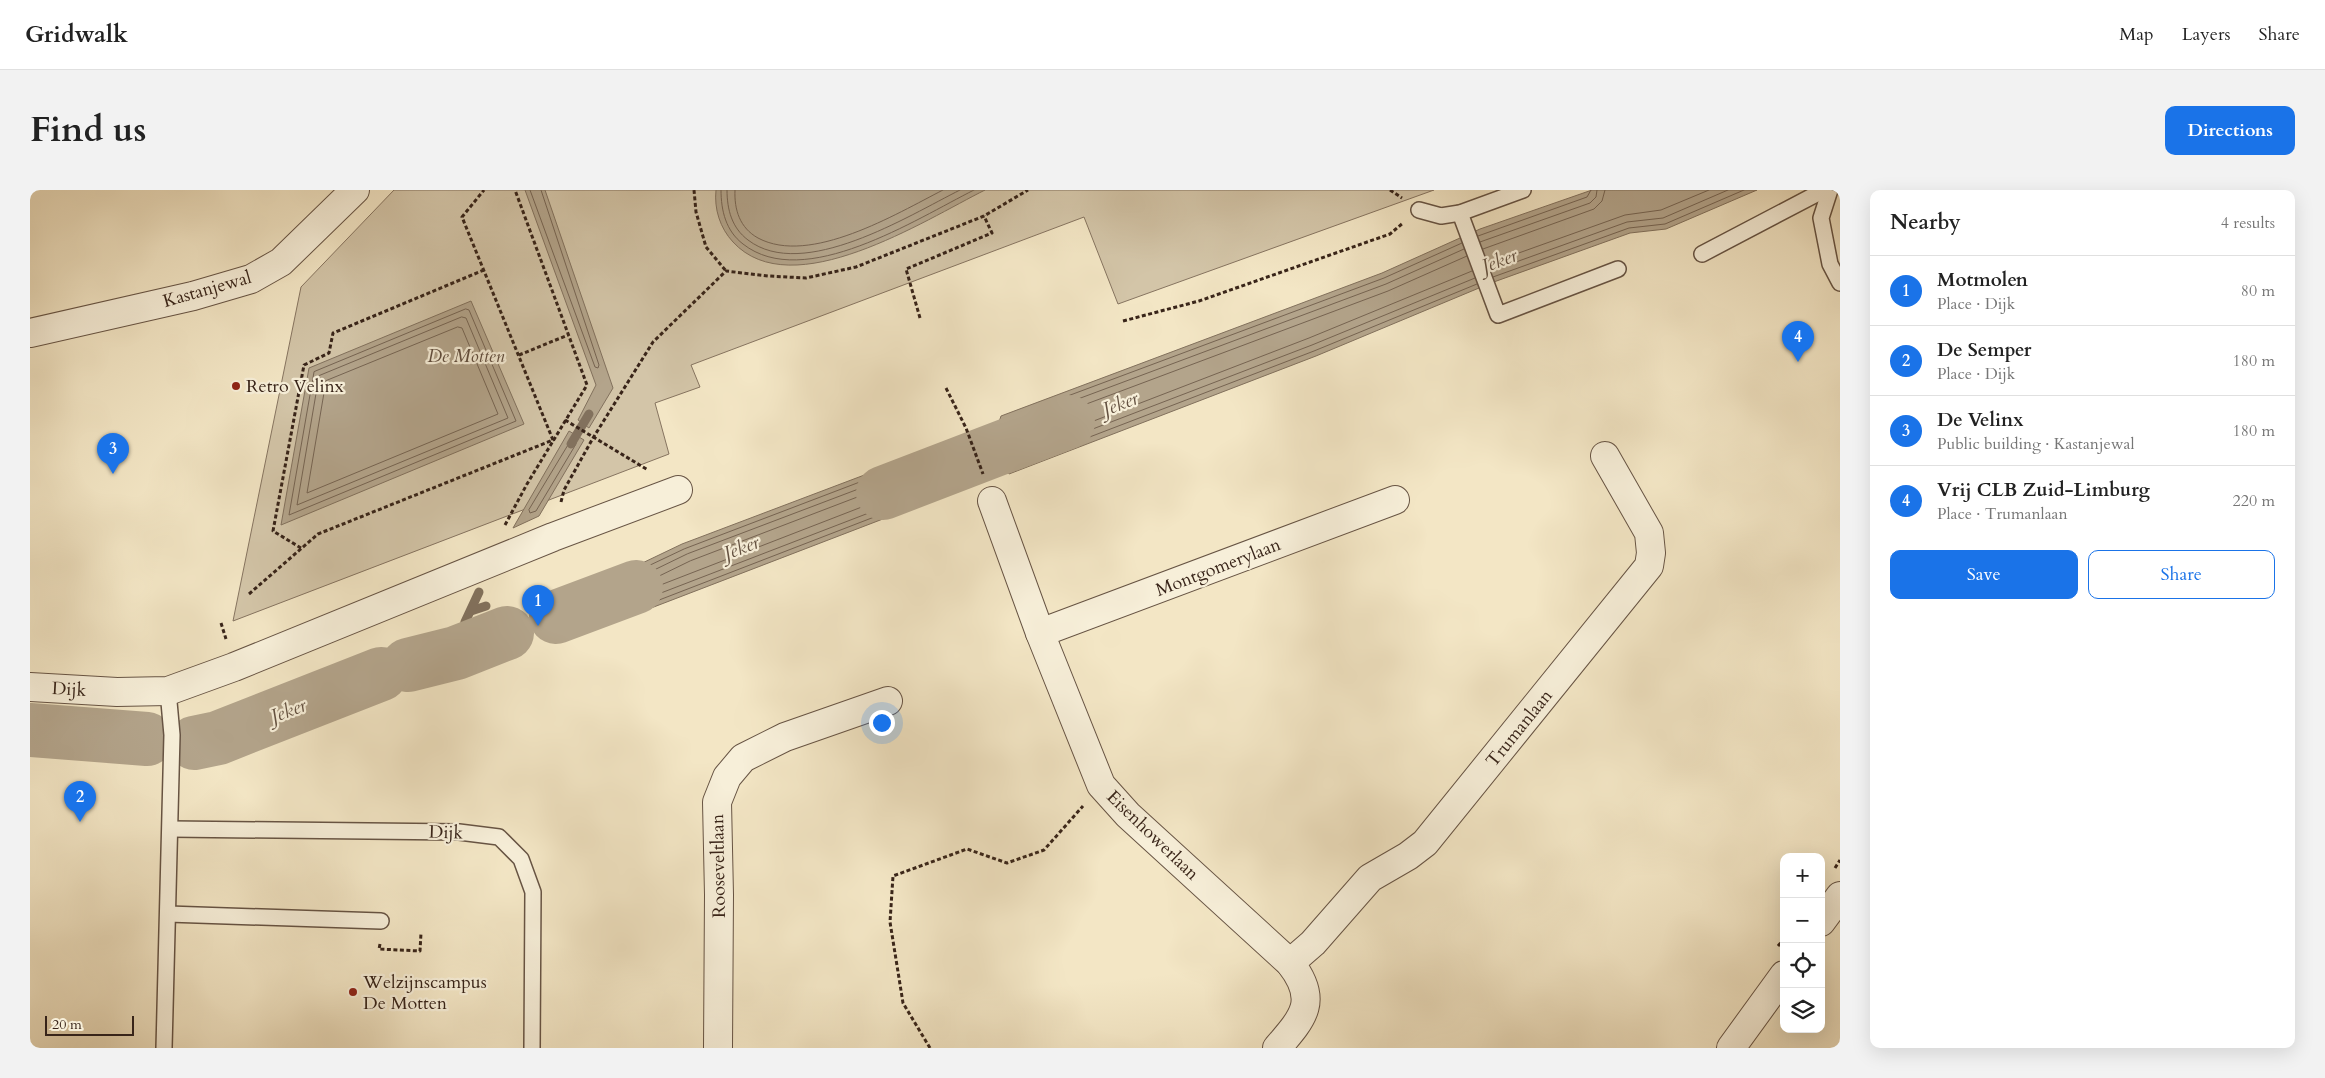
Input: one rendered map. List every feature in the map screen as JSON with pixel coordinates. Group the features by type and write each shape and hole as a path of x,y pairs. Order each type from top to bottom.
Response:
{"street":[{"name":"Kastanjewal","path":"30,333 193,296 250,279 281,262 355,190"},
{"name":"Trumanlaan","path":"1290,963 1312,943 1370,878 1408,856 1425,843 1649,566 1651,553 1649,532 1605,456"},
{"name":"Dijk","path":"30,687 117,692 168,690 234,667 552,537 678,490"},
{"name":"Montgomerylaan","path":"1040,633 1395,500"},
{"name":"Eisenhowerlaan","path":"992,501 1040,633 1102,785 1128,815 1290,963 1301,976 1307,994 1304,1012 1297,1024 1277,1048"},
{"name":"Rooseveltlaan","path":"718,1048 719,895 717,802 726,777 743,758 785,738 888,701"},
{"path":"1825,917 1840,896"},
{"path":"1731,1048 1780,980"}],"lane":[{"path":"1419,210 1441,216 1460,213 1523,190"},
{"path":"1702,254 1824,190"},
{"path":"1830,190 1821,218 1830,264 1840,283"},
{"path":"1460,213 1498,315 1618,269"},
{"path":"164,1048 171,829 172,735 168,690"},
{"name":"Dijk","path":"171,829 459,832 499,837 521,859 533,892 532,1048"},
{"path":"168,914 382,920"}],"path":[{"path":"484,190 462,217 553,440"},
{"path":"484,566 527,484 587,385 514,190"},
{"path":"694,190 696,212 706,247 726,271 806,278 856,266 984,216 1028,190"},
{"path":"1124,321 1200,301 1390,234 1419,210"},
{"path":"920,318 906,269 992,232 984,216"},
{"path":"301,548 273,531 304,365 329,353 334,333 484,270"},
{"path":"552,537 564,490 593,438 653,342 726,271"},
{"path":"519,355 568,336"},
{"path":"946,388 966,428 992,501"},
{"path":"565,420 644,467 678,490"},
{"path":"249,594 318,534 553,440"},
{"path":"930,1048 903,1003 890,922 893,876 967,849 1007,863 1044,850 1102,785"},
{"path":"382,920 379,949 420,951 421,934"}],"green space":[{"name":"De Motten","path":"394,190 1434,190 1118,304 1084,217 691,365 700,387 655,403 669,454 233,621 301,287"}],"water":[{"path":"525,190 545,190 613,388 589,428 578,420 596,385"},
{"path":"716,190 985,190 894,237 859,251 823,262 789,265 758,259 728,237 719,218"},
{"path":"1592,190 1757,190 1666,229 1630,233 1491,283 1316,356 1009,474 994,437 1001,416 1382,273 1480,229"},
{"path":"471,301 524,424 281,525 309,368"},
{"path":"569,431 584,440 539,516 513,528"},
{"path":"941,446 961,489 573,638 563,601 682,544"}],"waterway":[{"path":"571,444 589,414"},
{"name":"Jeker","path":"883,493 1068,422"},
{"name":"Jeker","path":"556,617 636,587"},
{"path":"456,653 465,622 479,592"},
{"path":"471,611 486,606"},
{"name":"Jeker","path":"408,665 456,653 507,633"},
{"name":"Jeker","path":"194,743 218,738 381,674"},
{"name":"Jeker","path":"30,730 147,739"}],"place":[{"name":"Vrij CLB Zuid-Limburg","path":"1798,362"},
{"name":"Retro Velinx","path":"236,386"},
{"name":"De Velinx","path":"113,474"},
{"name":"Motmolen","path":"538,626"},
{"name":"De Semper","path":"80,822"},
{"name":"Welzijnscampus De Motten","path":"353,992"}]}
